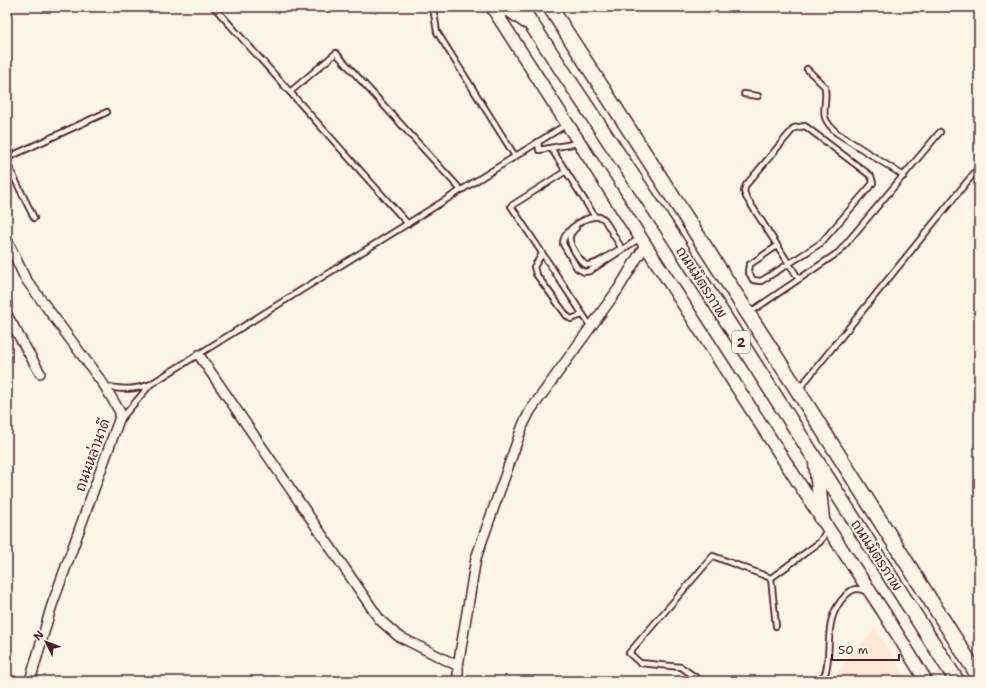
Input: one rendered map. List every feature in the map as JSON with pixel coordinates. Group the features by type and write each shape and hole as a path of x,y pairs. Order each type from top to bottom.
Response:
{"main road":[{"name":"ถนนมิตรภาพ","path":"492,7 825,524 872,594 926,681"},
{"path":"504,7 512,11 535,29"},
{"name":"ถนนมิตรภาพ","path":"520,7 670,231 957,681"},
{"name":"ถนนมิตรภาพ","path":"550,7 640,143 747,314 798,391 979,677"},
{"path":"816,460 818,496 825,524"}],"street":[{"name":"ถนนหล่านาดี","path":"7,240 25,278 104,385 120,412 120,422 51,608 30,681"},
{"path":"458,681 458,666 476,558 523,425 530,411 619,288 643,242"},
{"path":"7,315 40,373"},
{"path":"199,354 380,620 398,636 458,666"}],"lane":[{"path":"214,7 408,224"},
{"path":"433,7 437,32 515,156"},
{"path":"290,92 336,53 461,190"},
{"path":"807,69 825,87 825,119 828,124 837,133 904,176"},
{"path":"744,94 758,96"},
{"path":"7,158 107,112"},
{"path":"104,385 125,390 138,389 151,384 567,124"},
{"path":"777,246 749,265 748,271 753,280 761,282 789,264 824,240 873,183 871,176 805,126 794,128 744,188 746,197 777,246 789,264 799,279"},
{"path":"747,314 839,252 940,132"},
{"path":"538,142 539,150 580,143"},
{"path":"551,148 594,216 604,219 622,249"},
{"path":"7,163 34,218"},
{"path":"798,391 979,167"},
{"path":"566,171 510,206 591,327"},
{"path":"594,216 570,229 563,240 563,244 579,271 590,271 622,249"},
{"path":"578,224 571,234 570,242 584,263 593,264 614,251 643,242"},
{"path":"542,254 534,267 536,274 567,316 571,318 582,315"},
{"path":"120,422 151,384"},
{"path":"771,578 820,542 825,524"},
{"path":"701,681 681,667 640,663 629,653 714,556 754,570 771,578"},
{"path":"771,578 776,626"},
{"path":"819,681 826,673 830,620 836,609 851,590 861,588 872,594"}],"shaded area":[{"path":"875,629 908,681 906,678 900,681 830,681"}]}
